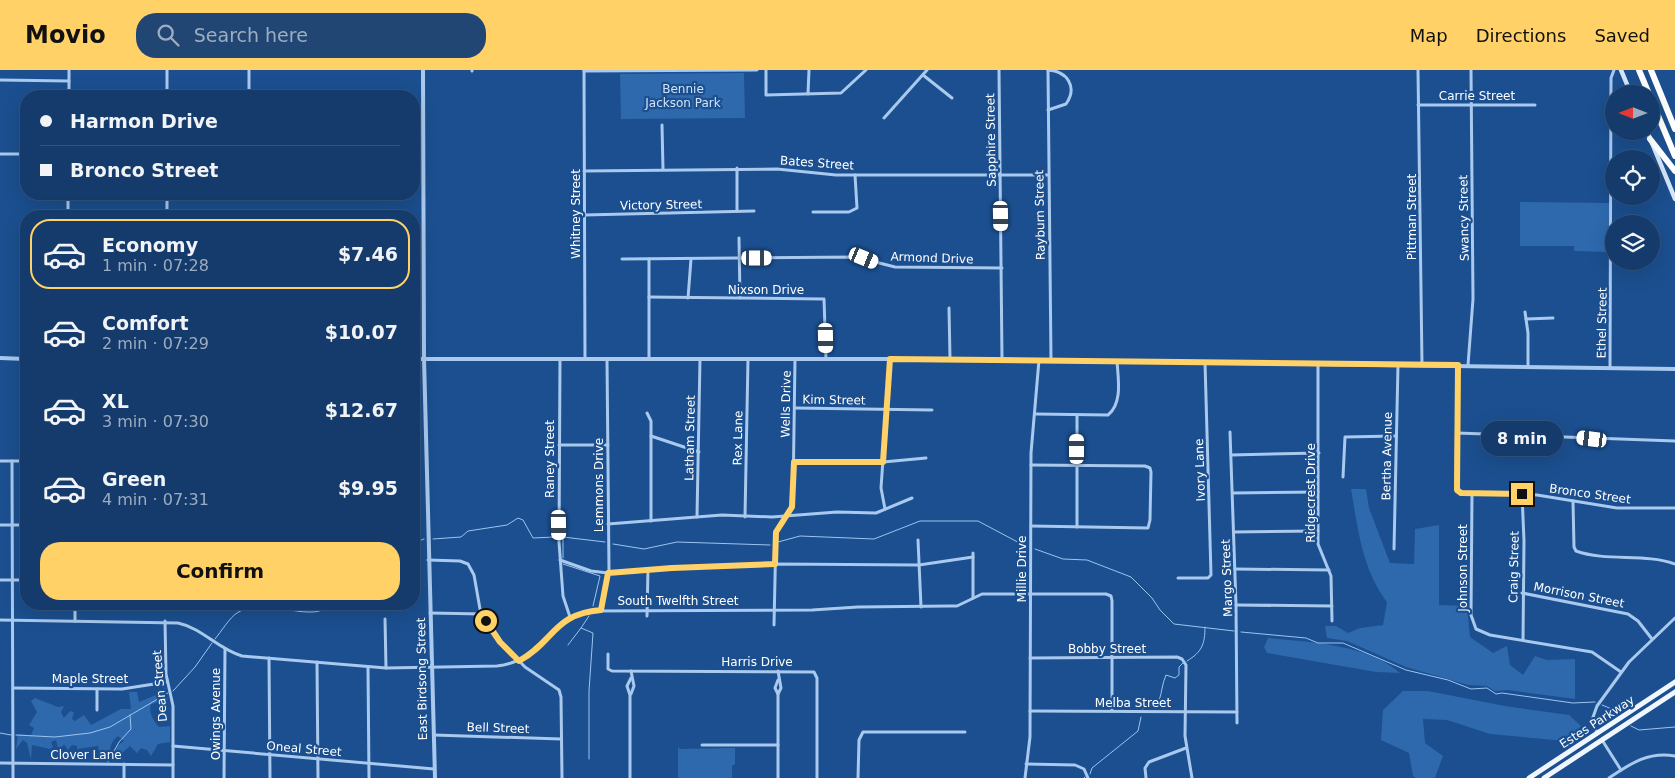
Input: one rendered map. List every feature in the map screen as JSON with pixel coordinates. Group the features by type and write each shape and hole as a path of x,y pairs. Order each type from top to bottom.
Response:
{"highway":[{"path":"1639,70 1645,85"},
{"path":"1650,70 1675,129"},
{"path":"1660,120 1675,156"},
{"path":"1651,140 1675,170"}],"main road":[{"path":"1621,70 1627,85"},
{"path":"1650,140 1675,199"},
{"name":"Estes Parkway","path":"1529,778 1675,682"},
{"name":"Estes Parkway","path":"1544,778 1675,692"},
{"path":"1598,734 1602,740"}],"street":[{"path":"69,70 69,90"},
{"path":"167,70 167,90"},
{"path":"249,70 250,90"},
{"name":"East Birdsong Street","path":"423,70 424,359 435,778"},
{"path":"584,71 757,70"},
{"path":"766,70 766,95 841,93 866,70"},
{"path":"808,94 809,70"},
{"path":"884,118 927,70"},
{"name":"Sapphire Street","path":"999,70 1002,360"},
{"path":"1048,70 1057,71 1065,76 1071,83 1072,92 1066,104 1048,110"},
{"name":"Rayburn Street","path":"1048,70 1051,360"},
{"name":"Pittman Street","path":"1418,70 1422,364"},
{"name":"Swancy Street","path":"1468,365 1473,300 1471,70"},
{"name":"Ethel Street","path":"1610,368 1611,78 1614,70"},
{"name":"Whitney Street","path":"584,71 585,359"},
{"path":"923,75 952,98"},
{"path":"0,80 69,81"},
{"name":"Carrie Street","path":"1418,105 1535,105"},
{"path":"662,125 663,169"},
{"path":"0,154 20,154"},
{"path":"737,168 737,211"},
{"name":"Bates Street","path":"584,171 737,168 792,169 826,175 1048,175"},
{"path":"813,212 853,211 858,203 855,175"},
{"name":"Victory Street","path":"584,215 754,211"},
{"path":"739,238 740,298"},
{"name":"Armond Drive","path":"622,259 856,257 895,267 1002,268"},
{"path":"649,259 649,359"},
{"path":"688,298 691,259"},
{"name":"Nixson Drive","path":"649,297 824,299 826,359"},
{"path":"949,308 950,359"},
{"path":"1525,312 1528,366"},
{"path":"1526,319 1553,318"},
{"path":"0,358 20,359"},
{"path":"420,359 950,359 1422,364 1675,369"},
{"name":"Raney Street","path":"560,359 560,560 563,596 570,617"},
{"name":"Lemmons Drive","path":"601,610 608,573 607,359"},
{"name":"Latham Street","path":"697,517 700,452 700,359"},
{"name":"Rex Lane","path":"745,516 748,359"},
{"name":"Wells Drive","path":"774,625 776,532 792,507 795,359"},
{"path":"886,509 881,496 890,359"},
{"name":"Millie Drive","path":"1025,778 1030,711 1031,465 1039,360"},
{"path":"1036,414 1102,416 1109,414 1114,406 1118,392 1117,361"},
{"name":"Ivory Lane","path":"1178,578 1210,577 1205,362"},
{"name":"Ridgecrest Drive","path":"1318,363 1318,531 1319,546 1329,570 1332,621"},
{"name":"Bertha Avenue","path":"1394,549 1398,364"},
{"path":"1458,365 1456,488 1459,492 1472,493"},
{"name":"Kim Street","path":"795,408 932,410"},
{"path":"647,413 651,420 651,521"},
{"path":"1077,416 1077,527"},
{"name":"Margo Street","path":"1230,432 1236,605 1237,723"},
{"path":"1457,433 1675,441"},
{"path":"651,436 700,452"},
{"path":"1343,477 1345,437 1396,436"},
{"path":"559,445 608,445"},
{"path":"1231,454 1319,454"},
{"path":"794,462 883,462 926,458"},
{"path":"0,461 20,461"},
{"path":"12,461 13,778"},
{"path":"1031,465 1148,467 1150,472 1148,528 1031,526"},
{"path":"1233,493 1318,492"},
{"name":"Bronco Street","path":"1472,493 1522,494 1617,508 1675,508"},
{"name":"Johnson Street","path":"1472,493 1473,624 1476,629 1484,634 1595,653 1621,672"},
{"name":"Craig Street","path":"1522,494 1524,546 1523,640"},
{"path":"608,524 697,517 876,512 912,498"},
{"path":"1573,501 1574,547 1576,552 1625,559 1660,560 1675,564"},
{"path":"0,524 20,524"},
{"path":"1234,532 1318,531"},
{"path":"918,540 921,607"},
{"path":"560,560 591,571 608,573 648,569 775,564 919,564 973,555 973,598"},
{"path":"428,560 460,561 468,564 474,575 476,596 482,614 497,638 519,661 559,690 562,778"},
{"path":"647,616 648,569"},
{"path":"1235,569 1329,570"},
{"path":"0,580 20,580"},
{"name":"Morrison Street","path":"1522,593 1628,614 1638,621 1652,639"},
{"name":"South Twelfth Street","path":"0,620 165,622 191,627 225,649 242,656 386,668 497,666 519,661 537,649 555,628 570,617 583,612 601,610 774,610 957,606 982,594 1111,596 1113,658"},
{"path":"1236,605 1332,606"},
{"path":"75,610 75,621"},
{"path":"430,613 482,614"},
{"path":"1598,734 1593,725 1593,713 1621,672 1675,618"},
{"path":"385,619 386,668"},
{"name":"Dean Street","path":"165,622 167,682 172,701 173,778"},
{"name":"Owings Avenue","path":"224,778 225,649"},
{"name":"Harris Drive","path":"608,654 609,670 778,671 811,672 817,675 817,778"},
{"name":"Bobby Street","path":"1030,658 1178,657 1184,660 1186,665 1185,711"},
{"path":"269,658 270,778"},
{"path":"1112,712 1113,658"},
{"path":"317,662 318,778"},
{"path":"368,667 369,778"},
{"path":"630,695 634,688 631,671"},
{"path":"778,671 781,688 778,694 778,778"},
{"path":"630,778 630,695 627,686 631,678"},
{"name":"Maple Street","path":"13,688 122,689 167,682"},
{"path":"96,688 97,710"},
{"name":"Melba Street","path":"1030,711 1237,712"},
{"path":"1185,711 1186,748 1192,778"},
{"path":"858,778 859,738 864,732 965,732"},
{"name":"Bell Street","path":"434,736 562,739"},
{"path":"1602,740 1621,770"},
{"path":"702,745 778,745"},
{"name":"Oneal Street","path":"173,746 434,769"},
{"path":"1146,778 1148,763 1186,748"},
{"path":"1609,778 1648,756 1675,756"},
{"name":"Clover Lane","path":"0,763 173,765"},
{"path":"124,764 124,778"},
{"path":"1026,764 1077,765 1084,769 1088,778"}],"green space":[{"name":"Bennie Jackson Park","path":"744,73 745,118 621,119 620,74"},
{"path":"1520,202 1605,203 1605,205 1609,205 1609,215 1605,215 1605,252 1574,251 1574,246 1520,246"},
{"path":"1351,489 1366,489 1369,508 1390,563 1414,564 1415,529 1439,525 1439,605 1467,606 1470,637 1493,653 1507,646 1510,665 1523,675 1535,656 1547,660 1575,659 1575,699 1508,690 1495,691 1487,686 1468,685 1406,667 1347,641 1327,638 1325,626 1336,626 1348,633 1360,628 1383,625 1387,602 1366,562"},
{"path":"1268,638 1319,643 1355,650 1387,663 1400,673 1376,672 1267,653 1264,647"},
{"path":"165,687 168,700 151,704 150,711 159,727 170,726 170,742 158,744 151,756 147,750 141,748 137,753 130,746 123,752 123,760 112,759 118,745 124,741 118,736 112,743 110,753 106,755 99,751 98,746 77,749 77,746 72,745 68,750 64,744 61,749 58,748 56,740 51,742 53,747 50,749 32,745 31,760 27,743 23,740 16,749 18,734 31,735 34,728 29,725 37,712 31,701 35,698 58,707 64,706 61,712 64,718 70,711 74,712 72,719 75,721 84,715 91,725 121,709 131,709 129,692 137,692 139,702 161,693"},
{"path":"1403,691 1428,691 1505,706 1569,715 1581,726 1565,741 1490,734 1447,720 1423,719 1425,743 1443,756 1435,778 1416,778 1413,776 1409,753 1381,740 1383,710"},
{"path":"678,747 680,749 735,748 735,764 732,766 732,778 678,778"}],"waterway":[{"path":"433,539 461,537 468,531 507,525 518,518 523,520 533,538 555,537"},
{"path":"778,542 800,536 874,539 920,521 978,521 1027,547"},
{"path":"563,558 563,537 605,542"},
{"path":"420,541 424,539"},
{"path":"613,544 644,549 677,542 770,545"},
{"path":"1035,549 1063,559 1087,560 1131,577 1174,624 1234,631"},
{"path":"563,564 600,576 593,606"},
{"path":"215,639 231,618 244,610"},
{"path":"291,610 303,612 322,610"},
{"path":"589,616 581,628 593,633 589,691 589,759"},
{"path":"1187,661 1202,647 1205,627"},
{"path":"568,645 581,628"},
{"path":"1241,632 1306,638 1318,643 1343,643 1406,670 1448,680 1471,689 1487,688 1496,694 1502,693 1573,703 1595,702"},
{"path":"173,691 195,667 212,643"},
{"path":"1143,709 1145,704 1159,701 1166,675 1175,678 1179,675 1179,667 1183,663"},
{"path":"16,735 55,737 90,733 110,727 168,693"},
{"path":"1602,705 1619,712"},
{"path":"108,762 119,742 131,729 130,715"},
{"path":"1090,774 1092,768 1138,731 1141,717"},
{"path":"1631,726 1639,730 1675,727"},
{"path":"0,733 11,735"}],"route":[{"path":"486,621 500,642 519,661 542,645 555,628 570,617 601,610 608,573 648,569 775,564 776,532 792,507 794,462 883,462 890,359 1458,365 1456,488 1461,493 1522,494"}]}
